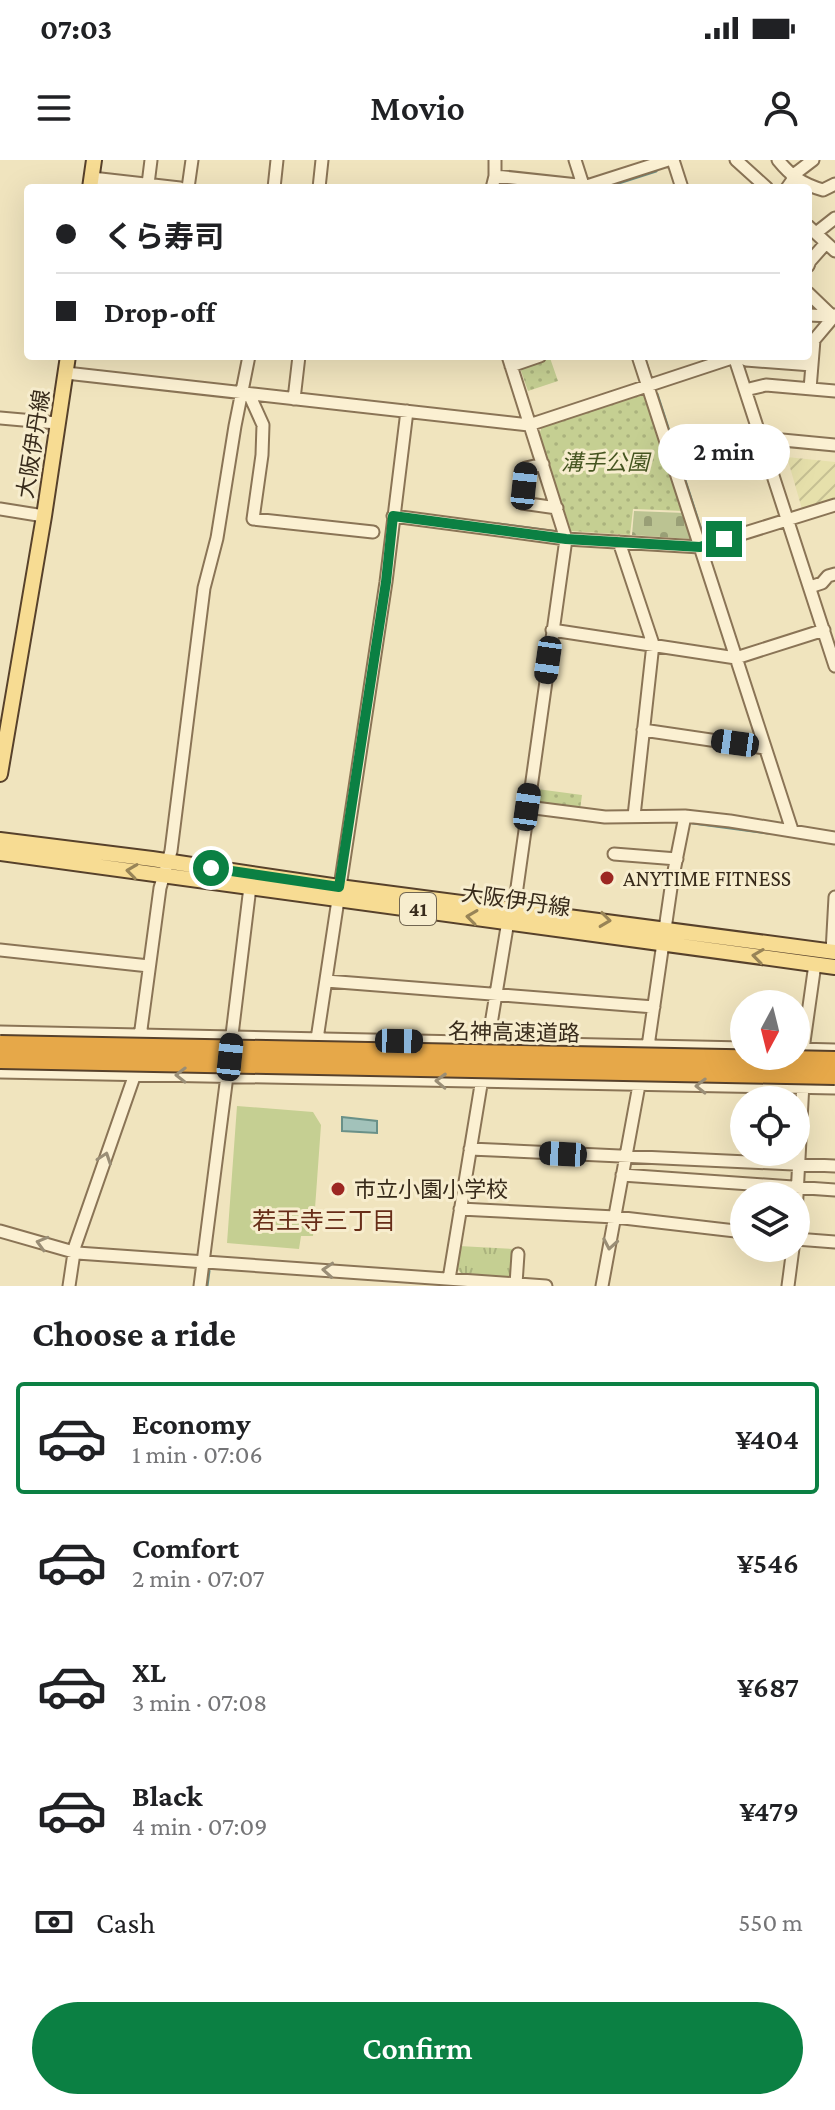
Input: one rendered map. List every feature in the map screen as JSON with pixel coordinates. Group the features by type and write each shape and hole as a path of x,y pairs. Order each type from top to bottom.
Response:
{"highway":[{"name":"名神高速道路","path":"0,1044 835,1060"},
{"name":"名神高速道路","path":"0,1060 835,1076"}],"main road":[{"path":"91,183 94,160"},
{"name":"大阪伊丹線","path":"0,774 68,360"},
{"name":"大阪伊丹線","path":"0,840 338,893 834,957"},
{"name":"大阪伊丹線","path":"0,853 166,868 250,887 338,893"},
{"name":"大阪伊丹線","path":"666,936 815,964 834,957"}],"street":[{"path":"91,183 148,184 151,160"},
{"path":"189,184 192,160"},
{"path":"274,184 277,160"},
{"path":"319,184 322,160"},
{"path":"495,160 494,182 530,184"},
{"path":"575,160 583,184"},
{"path":"594,184 671,160 680,184"},
{"path":"736,160 763,184"},
{"path":"778,160 791,181 813,160"},
{"path":"812,187 823,190 835,184"},
{"path":"812,260 830,247 812,230 835,218"},
{"path":"812,297 834,316"},
{"path":"812,315 834,316"},
{"path":"810,389 814,340 834,316"},
{"path":"69,1286 74,1252 135,1074 149,966 171,851 204,588 217,538 230,450 245,393 249,360"},
{"path":"294,399 299,360"},
{"path":"639,360 792,830"},
{"path":"66,373 530,425 733,360"},
{"path":"740,360 745,390 788,519 816,585 824,630 835,666"},
{"path":"761,360 812,365"},
{"path":"449,1279 511,915 566,539 510,361"},
{"path":"745,390 766,385 835,391"},
{"path":"245,393 263,425 253,519 373,532"},
{"path":"319,1077 318,1039 386,582 407,411"},
{"path":"0,418 57,423"},
{"path":"761,438 835,445"},
{"path":"543,464 526,468 522,503 557,508"},
{"path":"393,516 566,539 700,547 835,505"},
{"path":"0,509 44,516"},
{"path":"619,542 653,644 634,816"},
{"path":"816,585 835,574"},
{"path":"552,630 736,658 824,630"},
{"path":"643,730 765,748"},
{"path":"527,807 605,817 685,816 835,838"},
{"path":"602,1286 648,1046 685,816"},
{"path":"614,854 677,859"},
{"path":"200,1286 250,887"},
{"path":"834,957 835,897"},
{"path":"0,950 149,966"},
{"path":"810,992 815,964"},
{"path":"326,981 654,1007"},
{"path":"0,1032 730,1048"},
{"path":"810,1049 835,1050"},
{"path":"0,1072 730,1086"},
{"path":"810,1087 835,1088"},
{"path":"470,1149 730,1161"},
{"path":"810,1165 835,1166"},
{"path":"622,1175 730,1183"},
{"path":"810,1189 835,1190"},
{"path":"460,1209 615,1217 730,1230"},
{"path":"0,1231 74,1252 546,1286"},
{"path":"810,1240 835,1242"},
{"path":"516,1284 518,1254"},
{"path":"788,1286 791,1262"}],"shaded area":[{"path":"787,457 835,462 835,500 802,509"}],"green space":[{"path":"551,360 558,381 528,391 522,367"},
{"name":"溝手公園","path":"639,395 649,398 685,511 633,509 630,535 571,531 539,434 543,425"},
{"path":"634,511 685,513 693,538 632,535"},
{"path":"537,789 582,795 580,810 538,804 535,802"},
{"path":"237,1106 313,1112 321,1125 313,1236 301,1236 299,1249 227,1243"},
{"path":"459,1246 515,1249 513,1277 461,1273 457,1269"}],"water":[{"path":"342,1117 377,1121 377,1133 342,1131"}],"waterway":[{"path":"615,184 656,171"},
{"path":"645,360 650,375"},
{"path":"657,394 705,542"},
{"path":"498,524 558,532"},
{"path":"707,550 714,573"},
{"path":"693,823 768,833"},
{"path":"207,1286 209,1271"}],"place":[{"name":"ANYTIME FITNESS","path":"607,878"},
{"name":"市立小園小学校","path":"338,1189"}],"district":[{"name":"若王寺三丁目","path":"324,1221"}],"route":[{"path":"211,868 339,887 386,582 393,516 566,539 700,547 724,539"}]}
